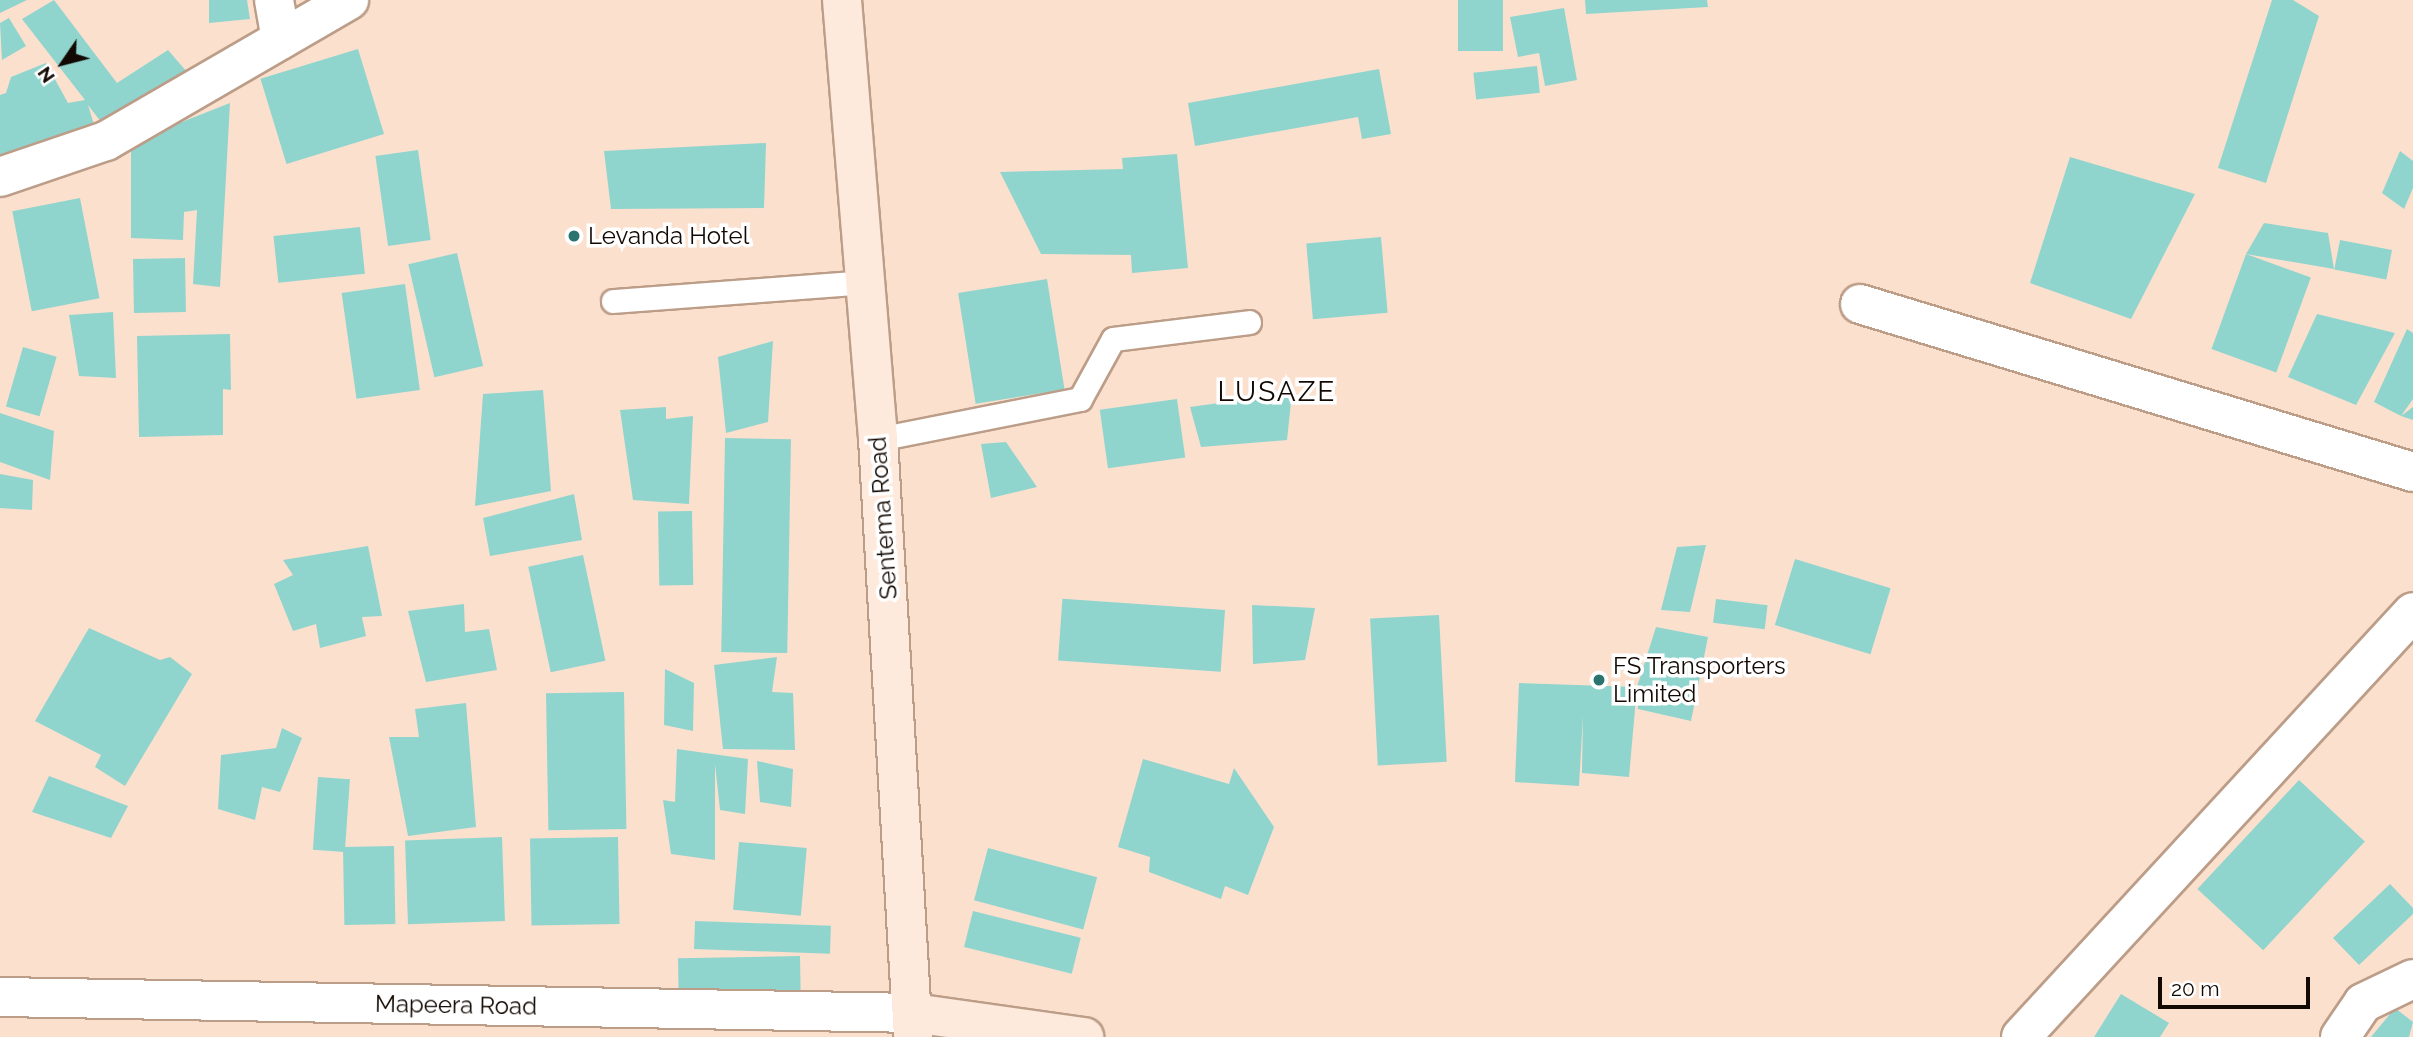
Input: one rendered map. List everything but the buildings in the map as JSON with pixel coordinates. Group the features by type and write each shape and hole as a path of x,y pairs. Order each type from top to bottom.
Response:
{"main road":[{"name":"Sentema Road","path":"842,0 878,439 913,1025"},
{"path":"913,1025 1084,1037"}],"street":[{"path":"274,0 281,39"},
{"path":"0,177 106,141 349,0"},
{"path":"1860,304 2413,472"},
{"path":"2021,1037 2413,612"},
{"path":"2340,1037 2363,1003 2413,979"},
{"name":"Mapeera Road","path":"1,997 913,1025"}],"lane":[{"path":"613,301 865,282"},
{"path":"878,439 1080,399 1113,339 1248,322"}],"place":[{"name":"Levanda Hotel","path":"574,236"},
{"name":"FS Transporters Limited","path":"1599,680"}],"district":[{"name":"LUSAZE","path":"1277,392"}]}
